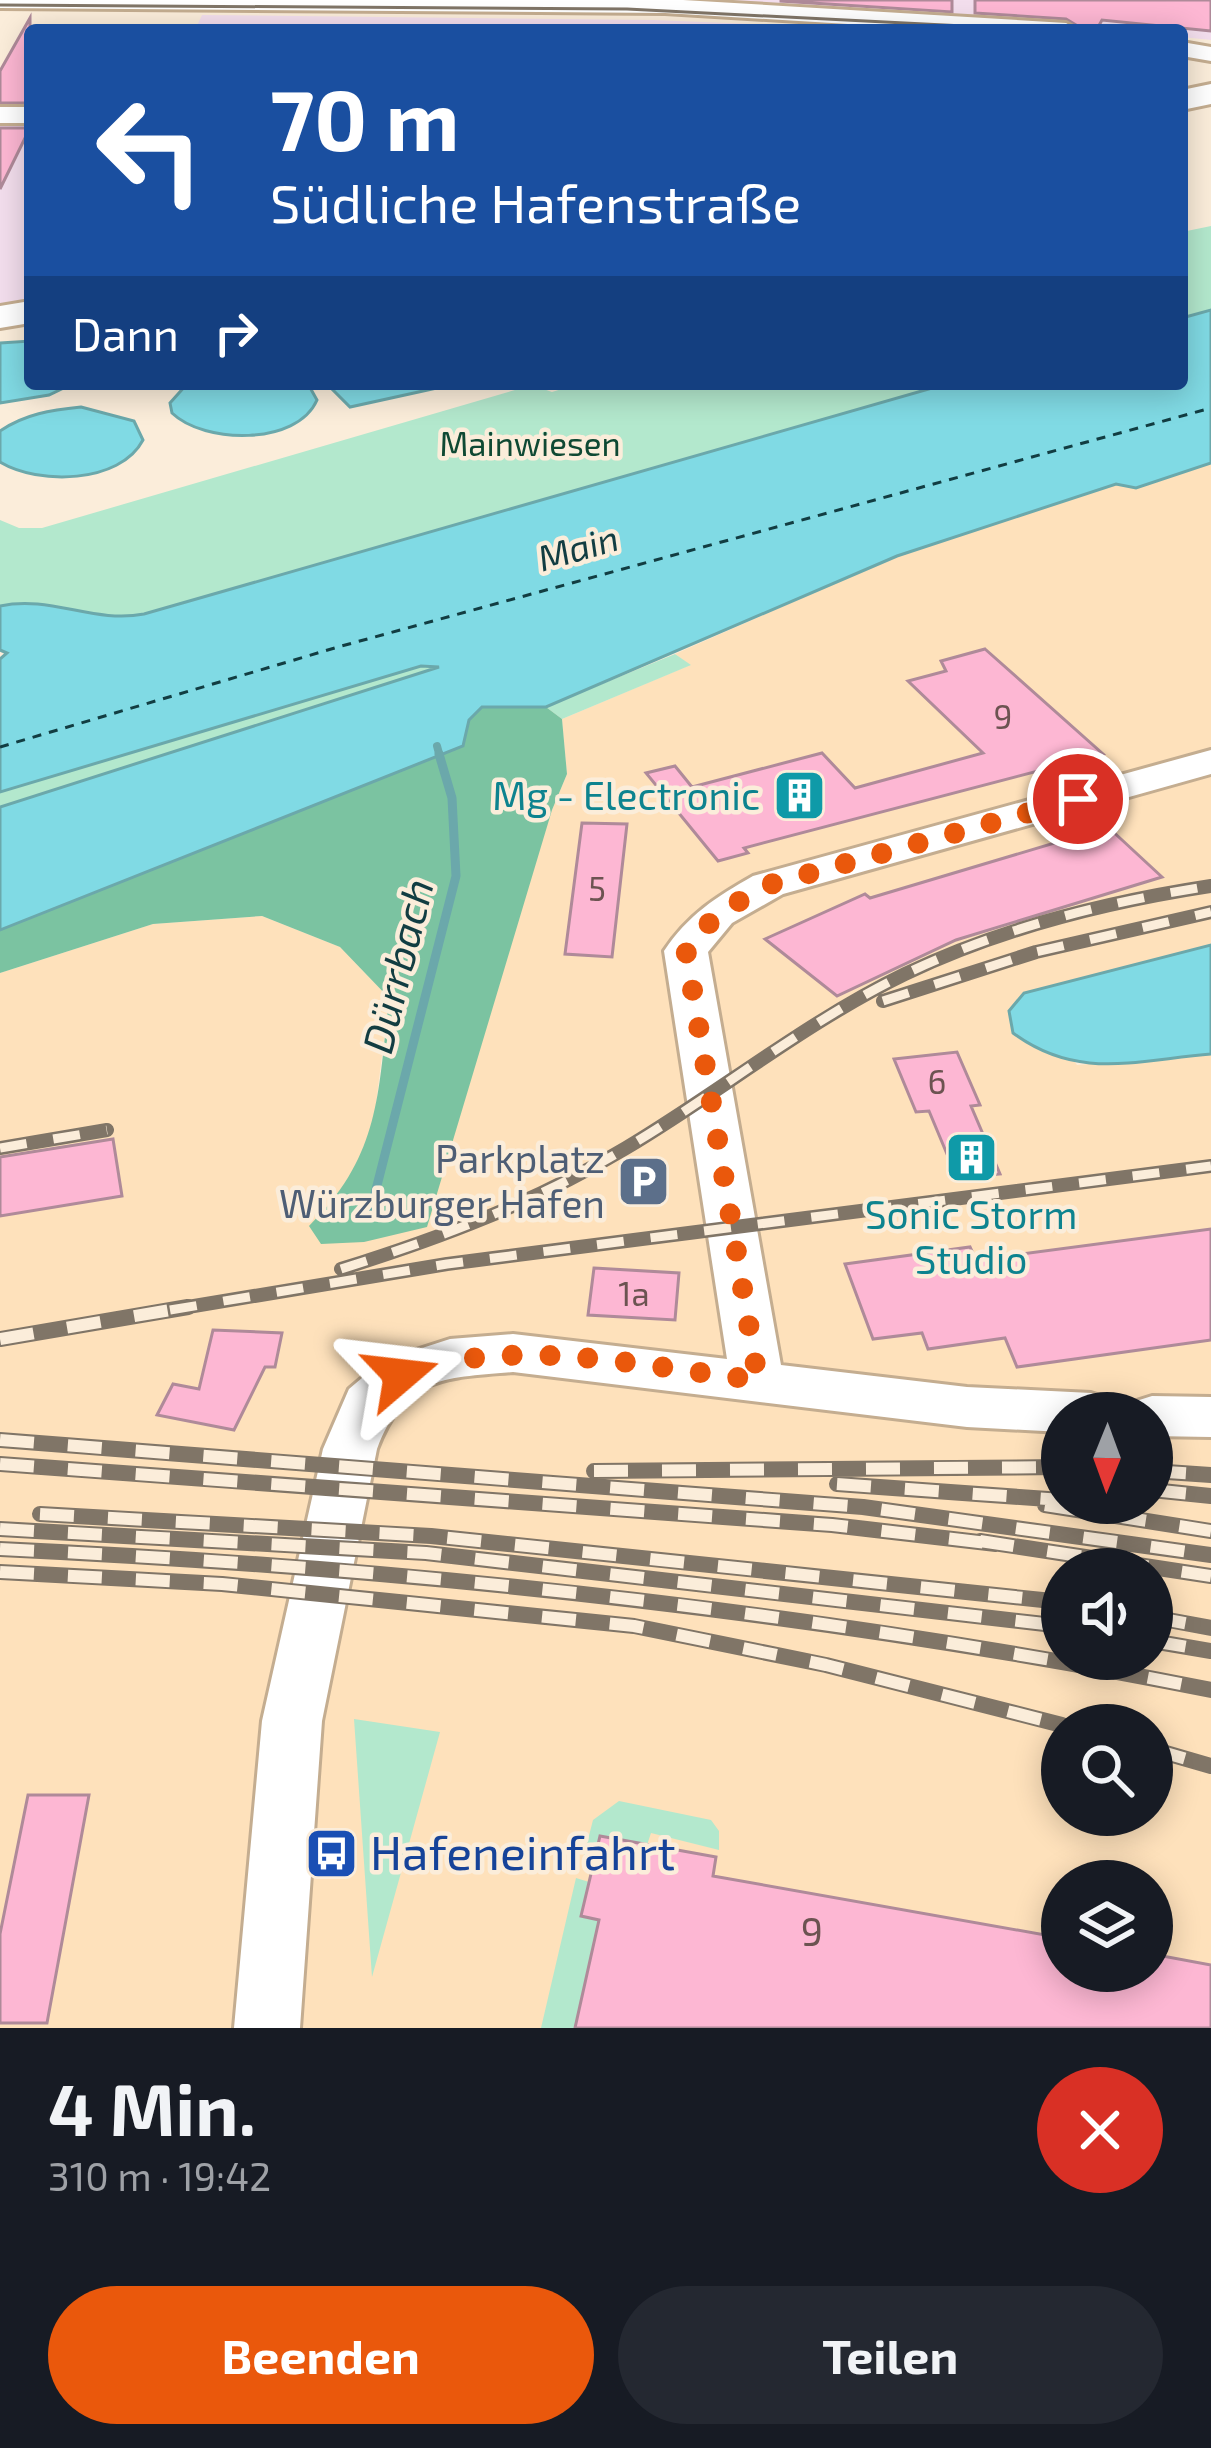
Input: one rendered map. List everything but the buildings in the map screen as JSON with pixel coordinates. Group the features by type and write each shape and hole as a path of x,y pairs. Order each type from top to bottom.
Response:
{"street":[{"path":"0,5 759,14 930,24"},
{"path":"758,1380 686,951 717,914 768,885 1211,762"},
{"path":"267,2028 292,1720 350,1449 368,1402 401,1375 450,1358 512,1353 967,1407 1041,1411"},
{"path":"1173,1417 1211,1418"}],"shaded area":[{"path":"570,0 1211,0 1211,40 1188,38 1188,24 1000,24"},
{"path":"202,15 750,24 198,24"},
{"path":"0,121 24,121 24,308 0,313"},
{"path":"1211,463 1211,945 1024,993 1077,1065 1211,1054 1211,2028 0,2028 0,973 153,924 262,916 340,947 389,998 373,1129 322,1244 552,810 567,774 562,719 690,665 675,654 897,556 1117,484 1136,488"}],"green space":[{"path":"1211,226 1211,310 1188,316 1188,231"},
{"name":"Mainwiesen","path":"515,390 925,390 144,614 108,615 37,604 0,606 0,520 19,528 42,528"},
{"path":"675,654 691,665 562,719 546,707"},
{"path":"421,666 439,666 431,673 0,807 0,792"},
{"path":"482,707 546,707 562,719 567,774 552,810 427,1227 364,1242 321,1244 309,1226 350,1174 372,1121 389,998 340,947 262,916 153,924 0,973 0,930 462,746 469,720"},
{"path":"354,1719 440,1732 372,1977"},
{"path":"619,1801 711,1820 719,1831 719,1850 651,1833 647,1845 600,1837 593,1864 582,1863 593,1820"},
{"path":"576,1878 589,1882 599,1920 575,2028 541,2028"}],"water":[{"name":"Main","path":"1211,310 1211,463 1136,488 1116,484 897,556 546,707 482,707 469,720 463,746 0,930 0,807 439,667 421,666 0,792 0,659 7,653 0,650 0,606 37,604 108,615 144,614 925,390 1188,390 1188,316"},
{"path":"24,341 24,390 59,390 0,403 0,343"},
{"path":"182,390 311,390 317,400 290,426 249,435 205,431 172,413 170,403"},
{"path":"333,390 428,390 350,407"},
{"path":"81,407 134,421 143,440 116,465 77,476 35,474 0,462 0,431 39,414"},
{"path":"1211,945 1211,1054 1133,1063 1084,1062 1037,1048 1013,1033 1009,1011 1024,993"}],"waterway":[{"name":"Dürrbach","path":"437,746 440,757"},
{"name":"Dürrbach","path":"370,1213 456,876 452,798 439,754"}],"ferry route":[{"path":"0,747 338,647 1211,408"}],"tram line":[{"path":"0,5 627,9 926,24"}],"railway":[{"path":"341,1269 487,1217 592,1167 868,993 941,958 1055,919 1211,886"},
{"path":"883,1001 1036,952 1211,912"},
{"path":"0,1148 107,1130"},
{"path":"185,1307 447,1264 1211,1166"},
{"path":"0,1339 185,1307"},
{"path":"170,1310 185,1307"},
{"path":"0,1440 863,1507 1211,1555"},
{"path":"0,1464 832,1525 996,1544"},
{"path":"594,1471 1041,1467"},
{"path":"1173,1472 1211,1475"},
{"path":"837,1484 1041,1499"},
{"path":"1173,1492 1211,1496"},
{"path":"40,1514 431,1536 1041,1600"},
{"path":"1166,1524 1211,1531"},
{"path":"0,1529 426,1553 1041,1624"},
{"path":"980,1541 1211,1576"},
{"path":"0,1549 305,1568 608,1597 910,1637 1211,1690"},
{"path":"0,1572 222,1584 634,1626 826,1665 1041,1720"},
{"path":"1173,1621 1211,1628"},
{"path":"1173,1645 1211,1651"},
{"path":"1173,1755 1211,1766"}],"place":[{"name":"Mg - Electronic","path":"799,796"},
{"name":"Sonic Storm Studio","path":"971,1158"},
{"name":"Parkplatz Würzburger Hafen","path":"644,1181"},
{"name":"Hafeneinfahrt","path":"331,1853"}],"route":[{"path":"401,1375 450,1358 512,1353 758,1380 686,951 717,914 768,885 1078,799"}]}
